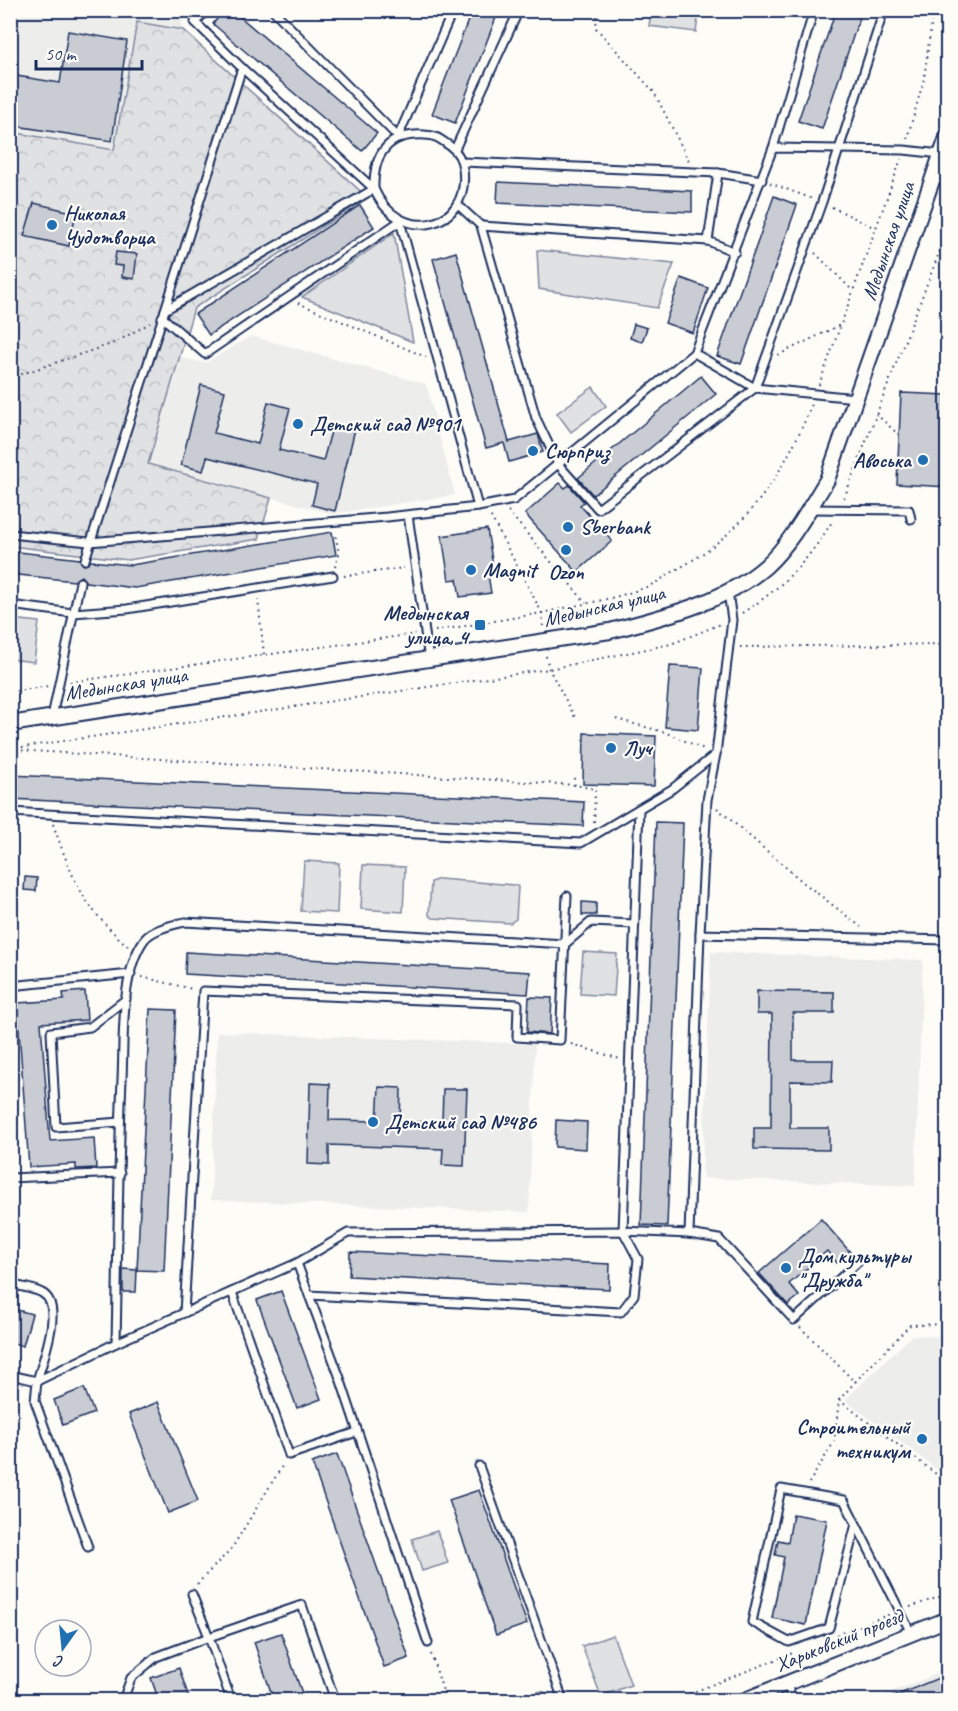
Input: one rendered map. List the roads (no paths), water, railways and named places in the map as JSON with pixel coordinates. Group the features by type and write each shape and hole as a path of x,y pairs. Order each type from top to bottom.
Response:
{"street":[{"name":"Медынская улица","path":"10,724 610,631 662,617 728,592 766,566 809,509 827,480 948,135"},
{"name":"Харьковский проезд","path":"745,1701 948,1619"}],"lane":[{"path":"208,10 195,22 374,189 381,204 400,221 416,225 430,223 446,216 458,204 465,184 462,162 455,149 434,135 407,134 398,137 387,146 374,170 374,189"},
{"path":"273,10 398,137"},
{"path":"398,137 453,10"},
{"path":"455,149 519,10"},
{"path":"10,534 89,542 408,515 514,500 694,352 762,180 814,10"},
{"path":"458,204 481,226 536,418 558,464 598,509 755,388 838,151 884,10"},
{"path":"85,560 242,68"},
{"path":"773,148 838,151 904,150 940,154"},
{"path":"462,162 718,172 762,180"},
{"path":"708,241 718,172"},
{"path":"932,178 948,181"},
{"path":"163,313 374,189"},
{"path":"163,313 205,354 400,221"},
{"path":"400,221 481,506"},
{"path":"481,226 708,241 735,252"},
{"path":"694,352 755,388 856,398"},
{"path":"809,509 909,510 911,519"},
{"path":"408,515 429,660"},
{"path":"10,605 73,613 127,609 333,576"},
{"path":"52,717 80,582"},
{"path":"689,1234 700,934 708,800 716,754 732,620 728,592"},
{"path":"10,812 581,843 672,789 716,754"},
{"path":"309,1295 621,1312 634,1295 638,1259 622,1231 639,809"},
{"path":"184,1313 203,991 518,1004 517,1037 560,1040 567,896"},
{"path":"116,1343 120,1122 126,999 131,974 145,939 162,928 185,922 564,944 591,922 634,924"},
{"path":"700,934 948,940"},
{"path":"10,986 131,974"},
{"path":"120,1122 56,1127 51,1032 90,1027 126,999"},
{"path":"10,1178 120,1173"},
{"path":"10,1375 37,1381 116,1343 297,1263 348,1233 622,1231 689,1234 719,1239 794,1320 858,1262"},
{"path":"297,1263 428,1643"},
{"path":"10,1284 44,1294 51,1304 53,1321 37,1381 35,1401 88,1547"},
{"path":"232,1292 289,1455 357,1432"},
{"path":"479,1466 563,1701"},
{"path":"856,1524 829,1628 789,1642 752,1622 781,1489 844,1500 856,1524 899,1611 911,1634"},
{"path":"192,1594 231,1701"},
{"path":"123,1701 131,1678 156,1657 302,1605 335,1701"},
{"path":"786,1684 793,1701"}],"place":[{"name":"Николая Чудотворца","path":"52,225"},
{"name":"Детский сад №901","path":"298,424"},
{"name":"Сюрприз","path":"533,451"},
{"name":"Авоська","path":"923,460"},
{"name":"Sberbank","path":"568,527"},
{"name":"Ozon","path":"566,550"},
{"name":"Magnit","path":"471,570"},
{"name":"Медынская улица, 4","path":"480,625"},
{"name":"Луч","path":"611,748"},
{"name":"Детский сад №486","path":"373,1122"},
{"name":"Дом культуры \"Дружба\"","path":"786,1268"},
{"name":"Строительный техникум","path":"922,1439"}]}
